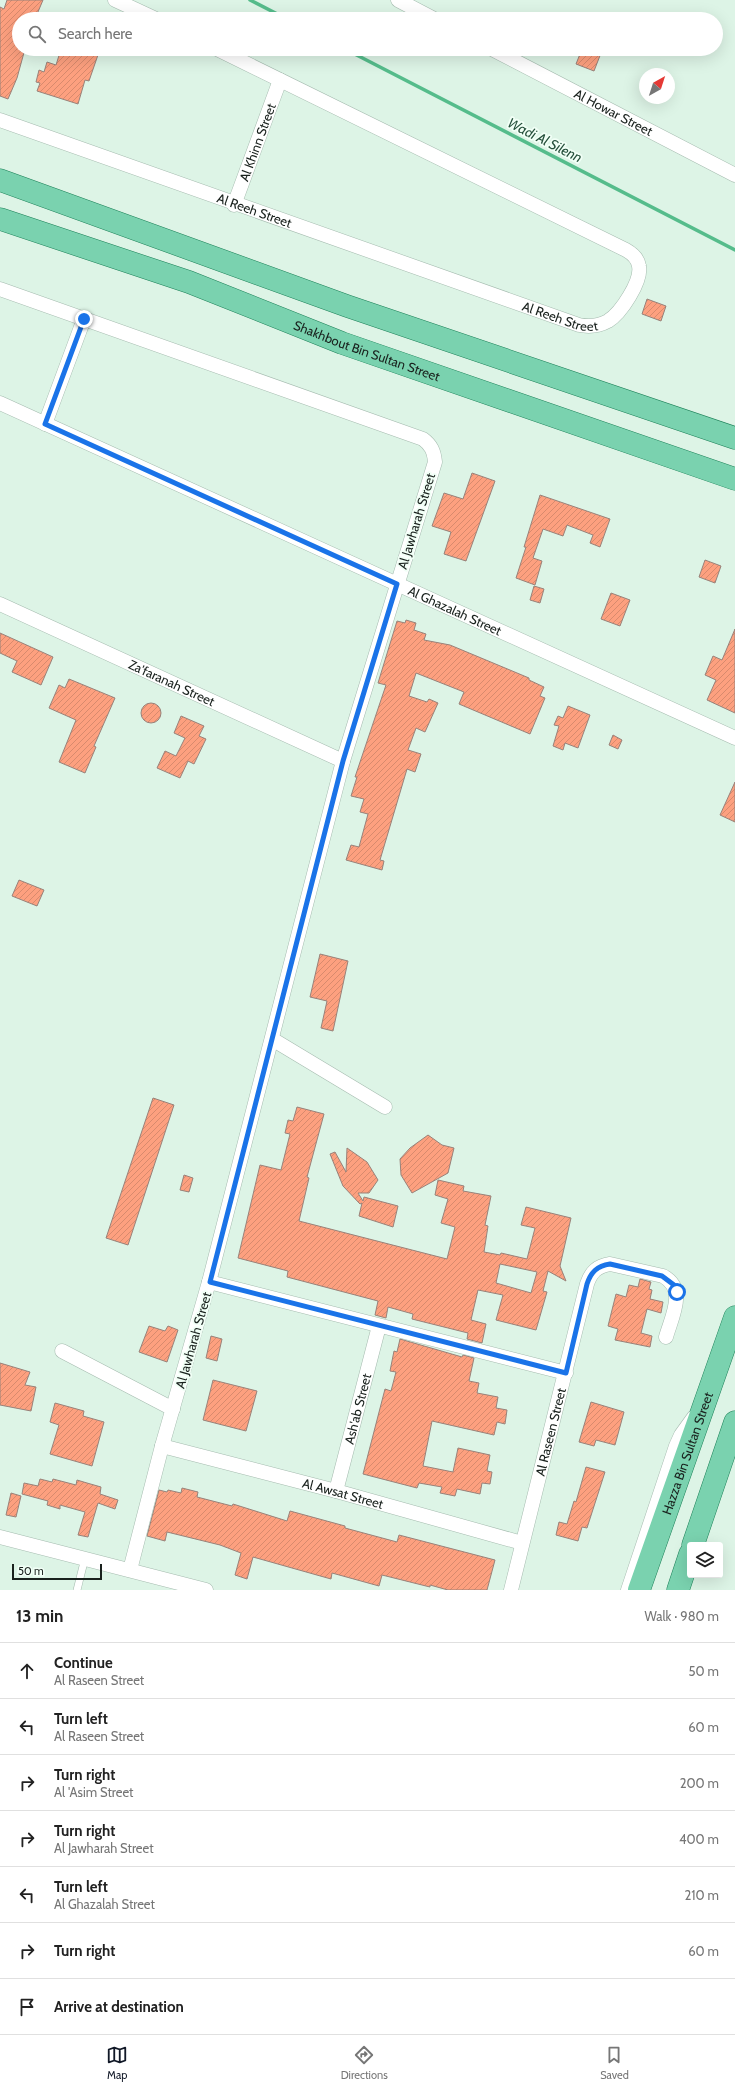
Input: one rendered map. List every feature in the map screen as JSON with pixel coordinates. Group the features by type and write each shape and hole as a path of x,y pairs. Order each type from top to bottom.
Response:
{"main road":[{"path":"0,180 340,304 735,438"},
{"name":"Shakhbout Bin Sultan Street","path":"0,219 189,282 342,343 735,479"},
{"path":"634,445 646,458 663,467 735,494"},
{"path":"662,455 697,458 735,467"},
{"name":"Hazza Bin Sultan Street","path":"639,1590 735,1317"},
{"path":"694,1542 735,1422"},
{"path":"678,1590 687,1563"}],"street":[{"path":"115,0 141,12"},
{"path":"398,0 421,12"},
{"name":"Al Reeh Street","path":"0,120 234,205 579,326 598,325 616,316 622,309 640,274 637,260 626,250 231,56"},
{"name":"Al Howar Street","path":"505,56 735,176"},
{"name":"Al Khinn Street","path":"234,205 280,80"},
{"name":"Al Jawharah Street","path":"0,289 423,439 428,443 434,455 435,462 343,761 210,1282 162,1446 130,1570"},
{"path":"45,424 84,319"},
{"name":"Al Ghazalah Street","path":"0,403 735,738"},
{"name":"Za'faranah Street","path":"0,604 343,761"},
{"path":"272,1039 385,1107"},
{"name":"Al Raseen Street","path":"511,1590 590,1276 594,1270 602,1265 618,1265 662,1276 674,1285 677,1300 666,1337"},
{"path":"210,1282 566,1373"},
{"name":"Ash'ab Street","path":"336,1491 378,1326"},
{"path":"62,1351 173,1409"},
{"path":"628,1590 676,1446 687,1425 704,1407"},
{"name":"Al Awsat Street","path":"162,1446 336,1491 522,1543"},
{"path":"0,1537 206,1590"}],"lane":[{"path":"77,1590 85,1558"}],"building":[{"path":"7,0 43,0 38,12 12,12 12,56 23,56 17,78 8,99 0,96 0,7 4,9"},
{"path":"59,56 98,56 89,81 85,80 78,104 37,91 40,83 36,82 39,70 44,72 47,62 56,65"},
{"path":"579,56 600,56 594,71 576,64"},
{"path":"647,299 666,306 661,321 642,314"},
{"path":"472,473 495,481 466,561 444,554 451,532 432,526 444,493 463,499"},
{"path":"540,495 610,519 600,547 590,543 593,535 567,525 563,536 543,529 533,558 542,561 535,585 516,578"},
{"path":"705,560 721,566 715,583 699,577"},
{"path":"534,586 544,589 540,603 530,600"},
{"path":"611,593 630,600 620,626 601,619"},
{"path":"406,620 416,623 414,630 426,634 424,640 450,645 529,678 529,680 544,687 540,696 545,698 530,734 459,704 464,692 416,673 409,696 427,702 429,699 438,703 425,732 416,728 408,750 421,754 415,772 407,769 380,860 384,861 382,870 346,860 351,845 359,847 368,814 360,812 364,799 351,796 357,777 355,777 386,685 378,683 397,621 405,623"},
{"path":"735,629 735,713 707,700 716,680 705,675 713,656 722,660"},
{"path":"0,633 53,657 41,685 12,672 17,661 0,653"},
{"path":"69,679 115,698 94,746 96,747 85,773 59,762 76,720 49,708 59,685 65,688"},
{"path":"151,703 158,706 161,713 158,720 151,723 144,720 141,713 144,706"},
{"path":"568,706 590,715 578,748 565,743 563,750 553,746 559,726 554,725 558,716 563,718"},
{"path":"181,716 204,726 199,736 206,739 194,764 188,761 180,778 157,768 165,751 176,756 185,738 174,733"},
{"path":"613,735 622,740 618,749 609,745"},
{"path":"735,782 735,822 720,815"},
{"path":"19,880 44,890 37,906 12,896"},
{"path":"320,954 348,961 333,1031 321,1028 327,1001 310,997"},
{"path":"153,1098 174,1105 128,1245 106,1238"},
{"path":"297,1107 324,1114 307,1177 309,1178 299,1221 447,1259 455,1227 441,1223 448,1199 435,1195 438,1180 464,1186 463,1191 491,1196 485,1225 488,1226 484,1252 500,1255 501,1253 527,1259 535,1228 521,1225 526,1207 571,1218 560,1266 566,1281 548,1271 543,1291 547,1292 536,1330 496,1320 503,1295 478,1290 471,1320 486,1324 482,1343 467,1339 468,1333 412,1319 413,1314 388,1307 386,1318 375,1315 378,1301 287,1277 288,1271 238,1258 260,1165 281,1170 290,1134 285,1133 288,1120 293,1121","holes":["500,1264 537,1272 531,1293 496,1283"]},
{"path":"428,1135 442,1145 454,1148 448,1173 412,1193 401,1175 400,1159 410,1148"},
{"path":"347,1148 367,1162 378,1180 369,1193 358,1193 363,1201 364,1197 398,1206 393,1227 359,1216 362,1203 360,1204 343,1186 330,1154 335,1152 346,1172"},
{"path":"184,1175 193,1178 189,1192 180,1190"},
{"path":"640,1279 651,1282 649,1289 652,1290 650,1299 663,1302 661,1313 647,1309 641,1333 652,1336 650,1347 615,1340 618,1329 608,1326 616,1294 626,1297 629,1285 638,1287"},
{"path":"149,1326 165,1331 168,1326 178,1330 167,1362 139,1352"},
{"path":"211,1336 222,1339 217,1361 206,1358"},
{"path":"400,1339 462,1357 463,1355 474,1358 469,1381 479,1383 477,1393 498,1397 496,1408 507,1410 505,1424 497,1422 494,1435 432,1421 423,1466 453,1472 458,1448 490,1455 487,1471 492,1472 490,1484 482,1483 480,1494 457,1489 455,1496 440,1493 442,1487 419,1483 417,1488 363,1474 385,1389 391,1391 396,1372 390,1371 394,1351 397,1352"},
{"path":"0,1363 30,1372 25,1385 36,1387 31,1411 0,1405"},
{"path":"213,1380 257,1391 246,1431 203,1420"},
{"path":"591,1402 624,1412 615,1445 596,1440 594,1446 579,1442"},
{"path":"55,1403 84,1411 83,1416 104,1422 92,1466 50,1454 59,1425 50,1422"},
{"path":"586,1467 605,1472 587,1528 582,1527 578,1541 556,1535 559,1522 567,1524 574,1501 576,1502"},
{"path":"40,1479 52,1482 53,1479 76,1485 77,1480 101,1487 100,1494 118,1500 115,1509 98,1503 88,1537 78,1535 85,1512 60,1505 60,1509 47,1505 48,1501 22,1494 24,1483 38,1486"},
{"path":"182,1488 198,1492 197,1497 232,1506 233,1504 287,1521 290,1511 397,1542 399,1535 495,1560 487,1590 448,1590 382,1575 379,1586 332,1573 331,1579 253,1557 247,1579 235,1575 241,1553 220,1545 167,1532 165,1541 147,1536 159,1490 167,1492 168,1490 181,1493"},
{"path":"11,1493 21,1496 16,1517 6,1515"}],"waterway":[{"name":"Wadi Al Silenn","path":"250,0 273,12"},
{"name":"Wadi Al Silenn","path":"359,56 735,250"}],"route":[{"path":"84,319 45,424 397,584 343,761 210,1282 566,1373 587,1284 594,1270 602,1265 610,1264 662,1276 674,1285 677,1292"}]}
